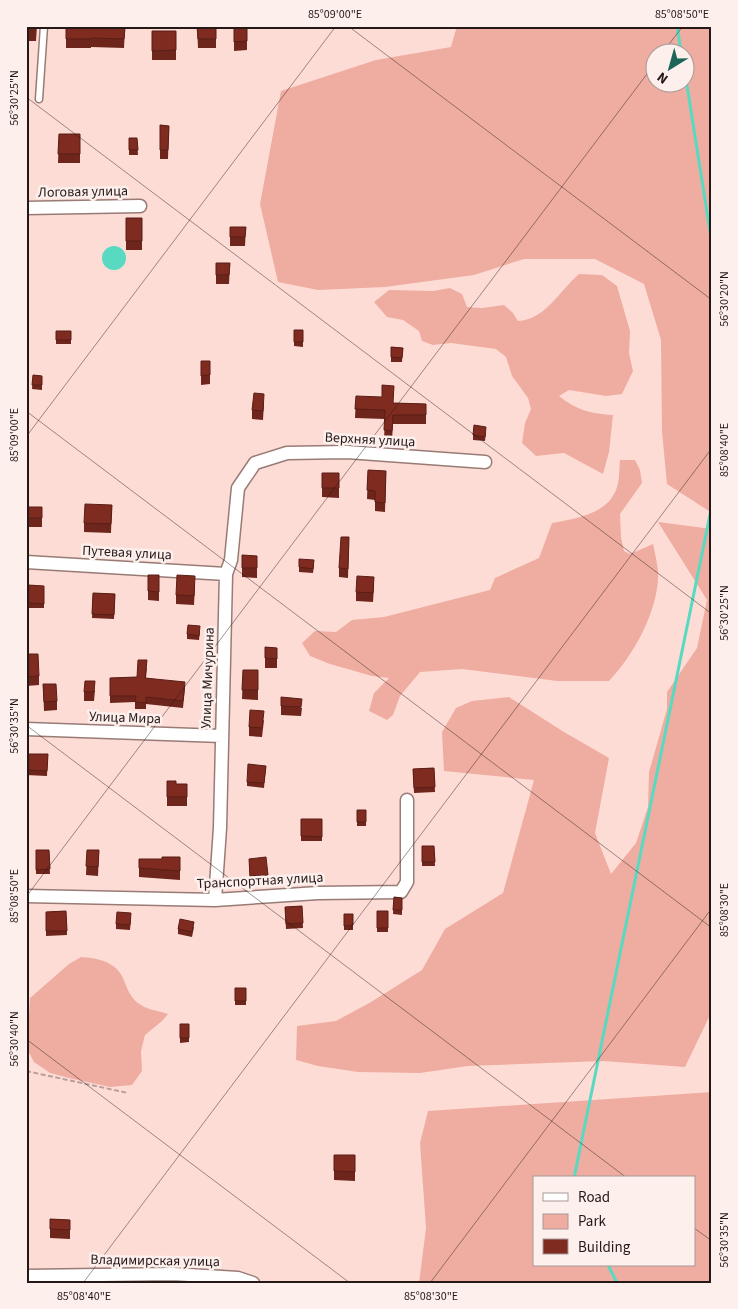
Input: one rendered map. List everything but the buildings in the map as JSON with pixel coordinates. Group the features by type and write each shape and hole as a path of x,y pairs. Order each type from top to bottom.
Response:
{"street":[{"name":"Логовая улица","path":"26,208 140,206"},
{"name":"Верхняя улица","path":"255,462 287,453 347,452 485,462"},
{"name":"Улица Мичурина","path":"215,900 220,828 226,574 231,560 238,488 255,462"},
{"name":"Путевая улица","path":"26,562 226,574"},
{"name":"Улица Мира","path":"26,729 222,736"},
{"name":"Транспортная улица","path":"26,896 215,900 318,893 401,892 407,882 407,800"},
{"name":"Владимирская улица","path":"26,1276 173,1279 238,1278 254,1283"}],"lane":[{"path":"39,99 44,26"}],"path":[{"path":"26,1071 128,1093"}],"green space":[{"path":"457,26 712,26 712,513 667,484 662,432 661,340 644,284 595,259 524,259 474,275 385,287 318,290 278,282 260,204 281,91 376,60 451,47"},
{"path":"579,274 602,275 617,286 630,331 629,353 633,371 622,394 606,396 569,390 559,396 572,405 585,410 598,414 613,415 609,452 603,474 564,453 536,456 522,443 525,423 531,409 528,398 512,376 506,357 496,349 451,343 433,345 422,341 419,331 403,320 387,317 374,302 389,290 433,291 450,288 462,294 467,307 482,308 504,305 513,313 518,321 528,319 544,310"},
{"path":"620,460 635,460 640,470 642,483 620,514 624,551 630,554 653,544 658,571 655,600 644,630 636,645 609,681 557,681 462,669 420,672 400,696 393,715 387,720 369,711 374,693 389,678 372,676 310,656 302,643 315,631 336,632 352,620 384,617 490,590 495,578 539,558 552,523 587,515 603,507 609,501 617,486"},
{"path":"658,522 712,529 712,1011 685,1067 603,1061 468,1066 420,1073 358,1072 318,1066 296,1060 297,1026 336,1021 371,1002 422,970 445,929 503,893 534,780 444,771 442,732 456,708 472,701 509,697 609,758 595,833 611,874 636,843 648,807 649,772 667,709 667,692 697,648 707,600"},
{"path":"81,957 98,959 114,967 119,971 129,992 137,1002 144,1007 168,1014 145,1035 141,1051 142,1071 132,1085 110,1087 50,1073 34,1062 27,1049 30,998 69,964"},
{"path":"712,1092 712,1283 419,1283 426,1228 420,1143 428,1111"}],"water":[{"path":"114,246 123,249 126,258 123,267 114,270 105,267 102,258 105,249"}],"waterway":[{"path":"677,26 679,42"},
{"path":"688,92 712,244"},
{"path":"574,1176 712,505"},
{"path":"608,1266 617,1283"}]}
